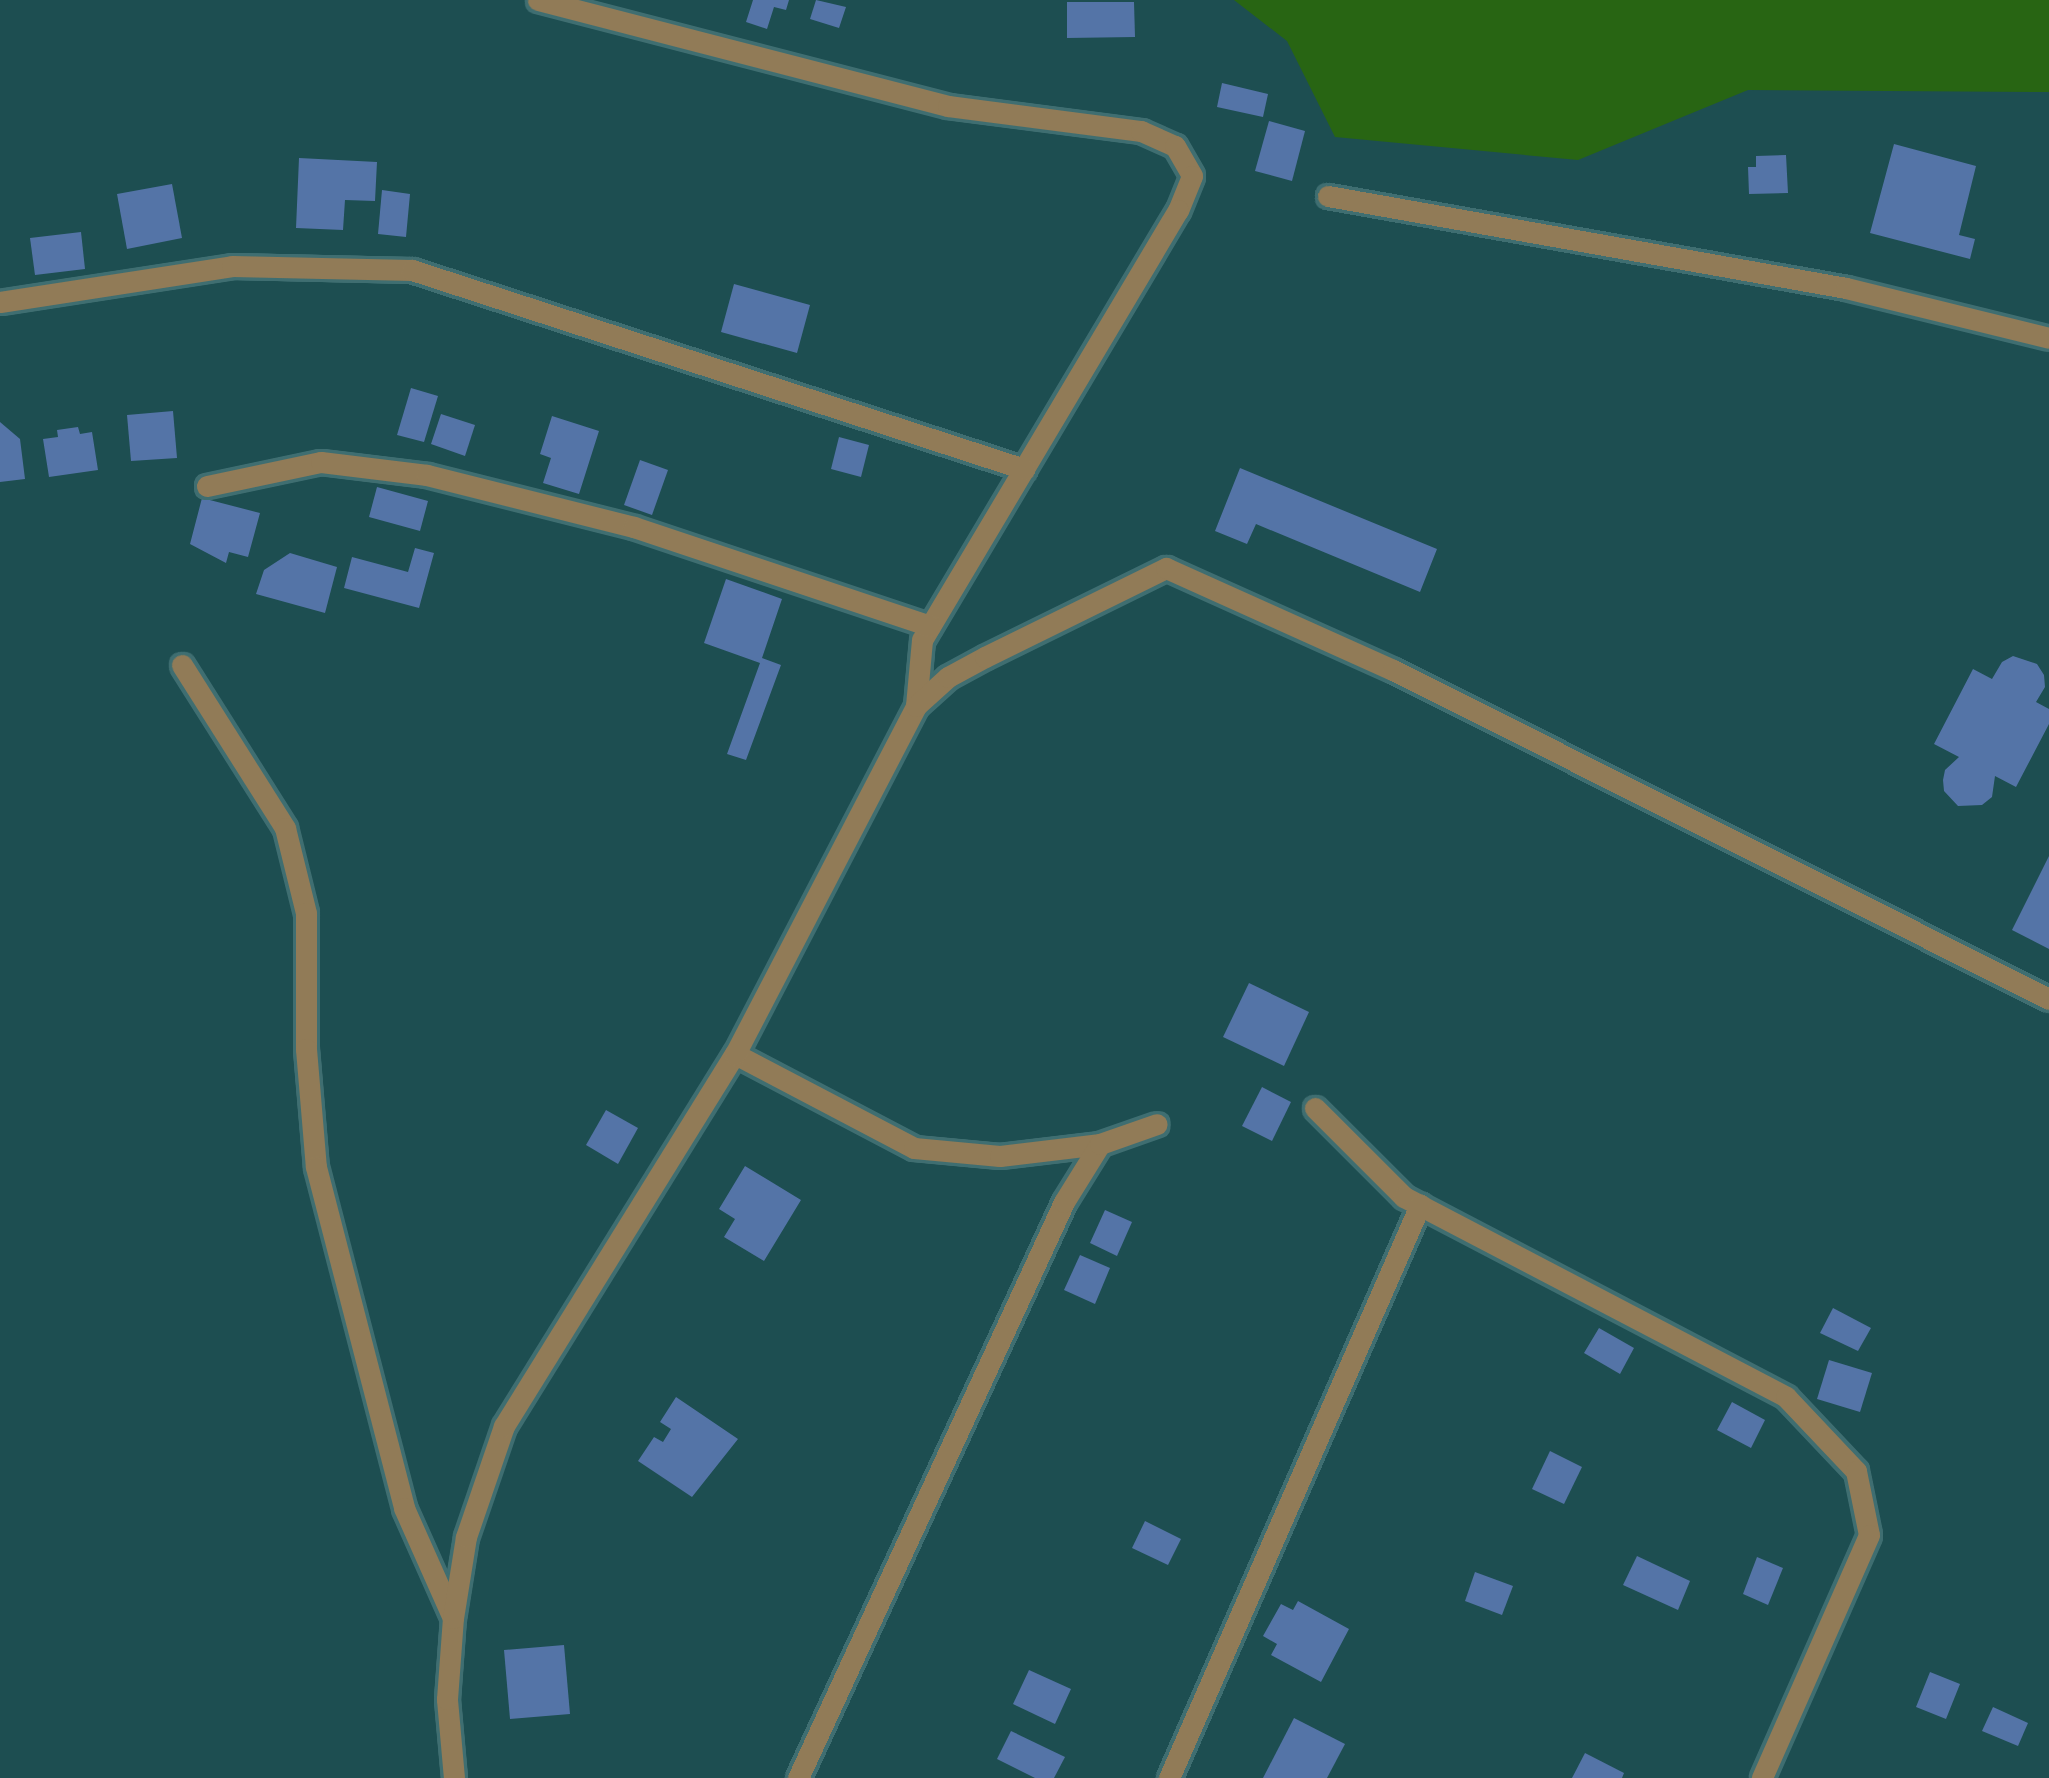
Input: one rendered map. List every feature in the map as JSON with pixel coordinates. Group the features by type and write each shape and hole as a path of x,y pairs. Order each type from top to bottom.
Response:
{"lane":[{"path":"538,0 948,106 1141,130 1175,146 1192,176 1178,210 922,640 916,706"},
{"path":"1328,196 1846,288 2049,338"},
{"path":"0,302 232,266 412,270 1024,469"},
{"path":"207,486 321,462 427,475 634,526 930,626"},
{"path":"454,1778 447,1699 453,1618 471,1519 504,1426 735,1054 916,706 948,677 985,656 1166,568 1394,670 2049,999"},
{"path":"182,665 285,828 306,914 306,1049 316,1167 404,1508 453,1618"},
{"path":"735,1054 914,1148 1000,1156 1100,1144 1156,1124"},
{"path":"1316,1108 1404,1197 1786,1397 1856,1471 1869,1534 1762,1778"},
{"path":"798,1778 1064,1202 1100,1144"},
{"path":"1168,1778 1420,1205"}],"green space":[{"path":"1234,0 2049,0 2049,92 1748,90 1578,160 1335,137 1287,41"}],"building":[{"path":"753,0 789,0 786,10 774,7 767,29 746,22"},
{"path":"816,0 846,7 839,28 810,19"},
{"path":"1067,2 1134,2 1135,37 1067,38"},
{"path":"1222,83 1268,94 1263,117 1217,107"},
{"path":"1269,121 1305,131 1292,181 1255,171"},
{"path":"1894,144 1976,166 1959,235 1975,239 1970,259 1870,233"},
{"path":"1786,155 1788,193 1749,194 1748,167 1756,167 1756,156"},
{"path":"299,158 377,162 375,201 345,200 343,230 296,228"},
{"path":"172,184 182,238 127,249 117,194"},
{"path":"382,190 410,194 406,237 378,234"},
{"path":"81,232 85,269 35,275 30,238"},
{"path":"734,284 810,305 797,353 721,332"},
{"path":"411,388 438,396 424,442 397,435"},
{"path":"173,411 177,458 131,461 127,415"},
{"path":"441,414 475,425 465,456 431,444"},
{"path":"552,416 599,431 579,494 543,483 551,458 540,454"},
{"path":"0,422 20,439 25,479 0,482"},
{"path":"78,427 80,434 92,432 98,470 49,477 43,439 58,437 57,430"},
{"path":"839,437 869,445 861,477 831,469"},
{"path":"640,460 668,470 652,515 624,505"},
{"path":"1240,468 1437,549 1420,592 1256,524 1247,544 1215,531"},
{"path":"377,487 428,501 420,531 369,517"},
{"path":"202,498 260,513 248,557 229,552 226,563 190,544"},
{"path":"415,548 434,553 419,608 344,588 352,557 408,572"},
{"path":"290,553 337,567 325,613 256,594 264,570"},
{"path":"726,579 782,599 762,658 781,665 746,760 727,754 760,663 704,643"},
{"path":"2013,656 2037,664 2044,675 2045,687 2036,702 2049,709 2049,724 2016,787 1995,776 1992,797 1982,805 1958,806 1944,791 1943,780 1945,770 1959,757 1934,744 1973,669 1992,679 2002,662"},
{"path":"2049,856 2049,949 2012,930"},
{"path":"1249,983 1309,1012 1284,1066 1223,1037"},
{"path":"1262,1087 1291,1102 1272,1141 1242,1126"},
{"path":"606,1110 638,1128 618,1164 586,1145"},
{"path":"745,1166 801,1200 764,1261 724,1237 735,1219 719,1209"},
{"path":"1105,1210 1132,1222 1117,1256 1090,1243"},
{"path":"1080,1255 1110,1268 1095,1304 1064,1290"},
{"path":"1833,1308 1871,1328 1858,1351 1820,1333"},
{"path":"1599,1328 1634,1348 1620,1374 1584,1353"},
{"path":"1829,1360 1872,1373 1860,1412 1817,1399"},
{"path":"676,1397 738,1439 692,1497 638,1461 654,1437 663,1442 671,1429 660,1422"},
{"path":"1732,1402 1765,1420 1751,1448 1717,1430"},
{"path":"1550,1451 1582,1467 1564,1504 1532,1489"},
{"path":"1145,1521 1181,1539 1168,1565 1132,1548"},
{"path":"1637,1556 1690,1581 1678,1610 1623,1585"},
{"path":"1757,1557 1783,1568 1768,1605 1743,1594"},
{"path":"1475,1572 1513,1586 1502,1615 1465,1601"},
{"path":"1298,1601 1349,1629 1321,1682 1271,1655 1277,1644 1263,1636 1281,1604 1293,1610"},
{"path":"564,1645 570,1714 510,1719 504,1650"},
{"path":"1029,1670 1071,1689 1055,1724 1013,1704"},
{"path":"1930,1672 1960,1684 1946,1719 1916,1707"},
{"path":"1993,1707 2028,1723 2018,1746 1982,1731"},
{"path":"1294,1718 1345,1744 1327,1778 1263,1778"},
{"path":"1011,1731 1065,1757 1054,1778 1035,1778 997,1759"},
{"path":"1585,1753 1624,1773 1622,1778 1572,1778"}]}
